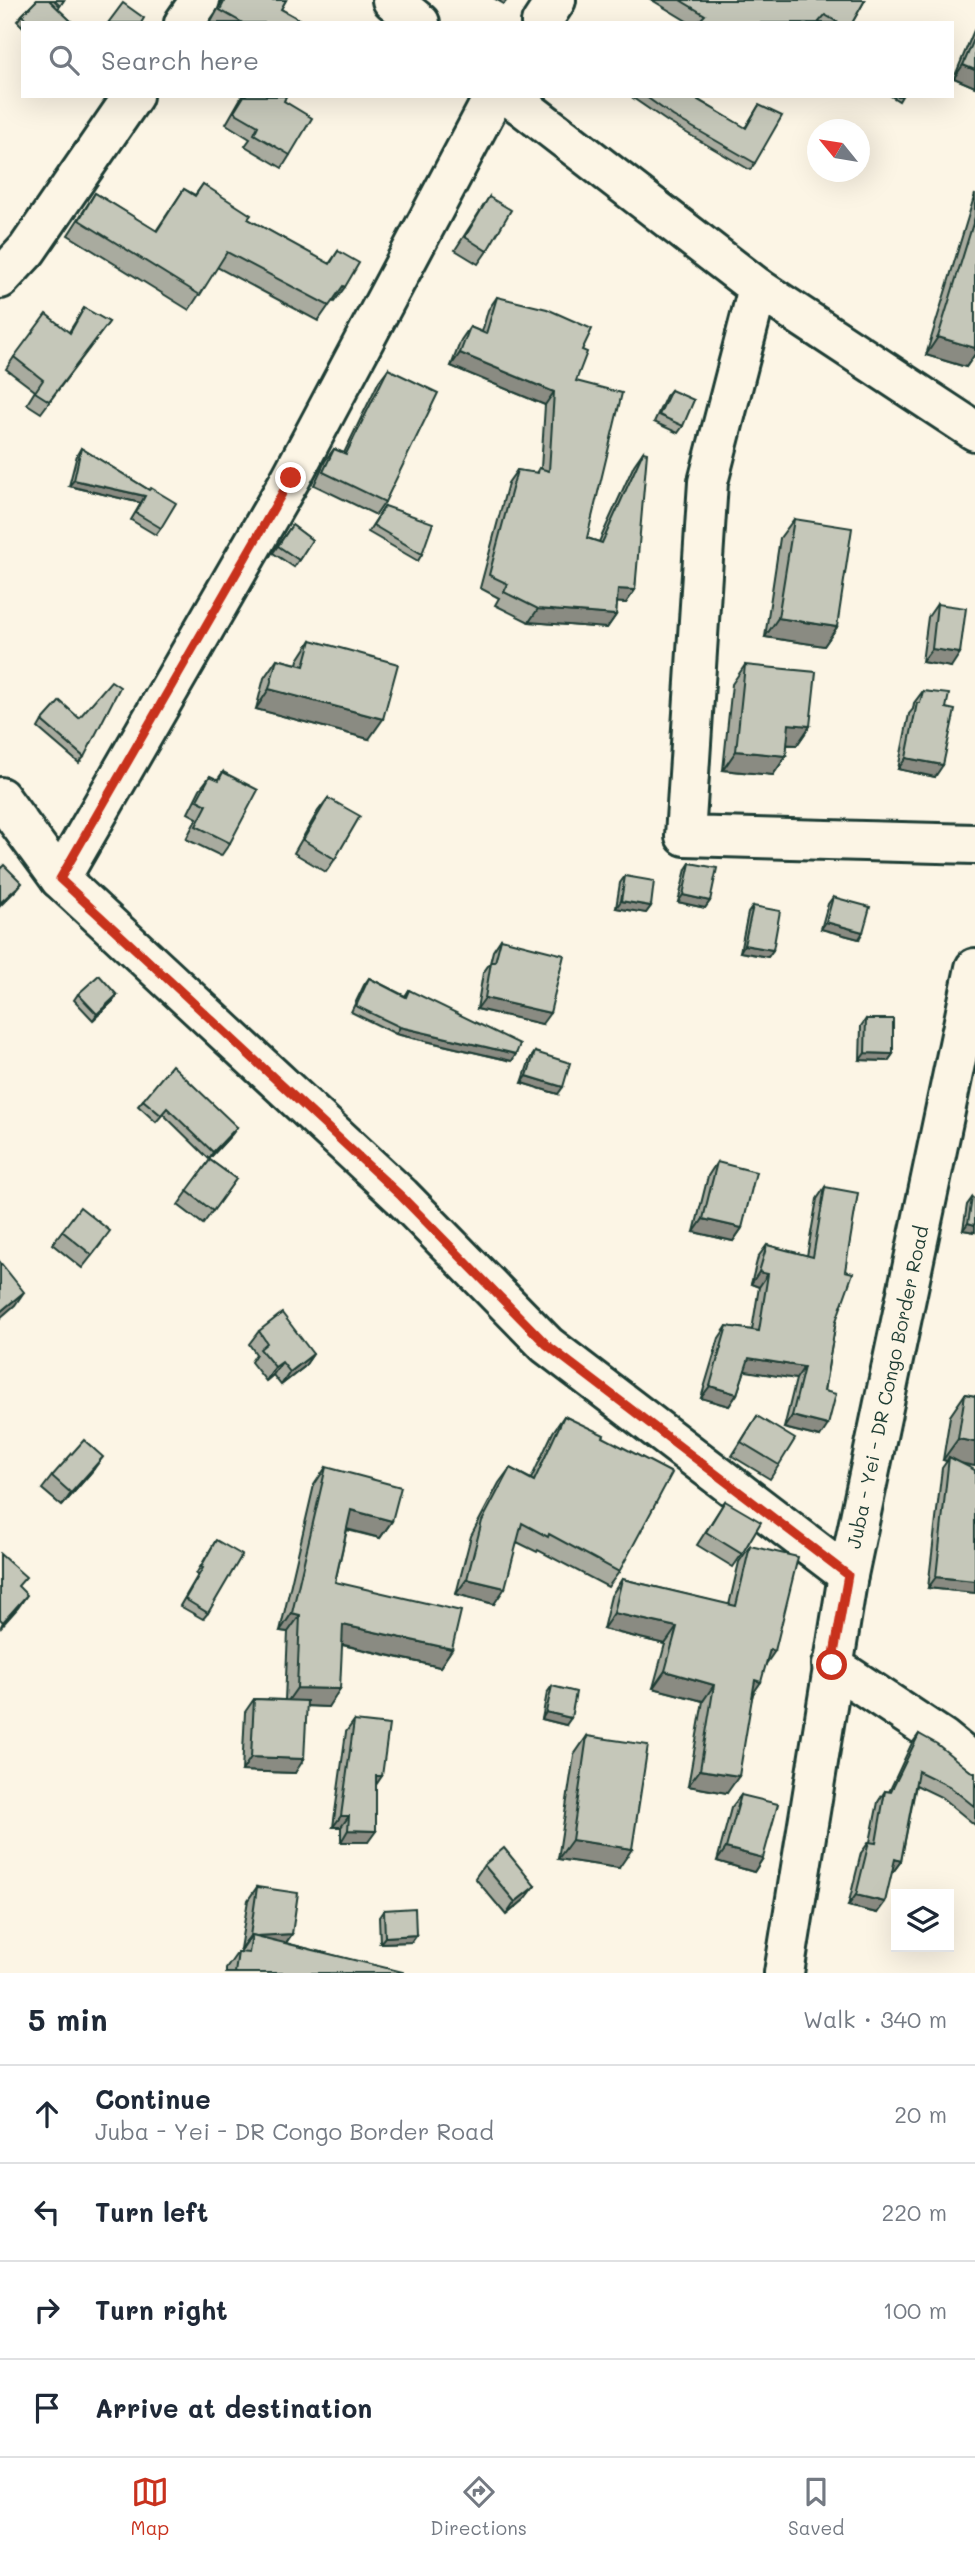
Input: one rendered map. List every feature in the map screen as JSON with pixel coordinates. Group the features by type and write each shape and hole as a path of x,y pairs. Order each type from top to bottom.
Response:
{"street":[{"path":"185,21 200,0"},
{"path":"392,0 417,21"},
{"path":"542,21 556,0"},
{"path":"0,279 27,250 133,98"},
{"path":"60,879 291,478 493,98"},
{"path":"512,98 758,288 975,431"},
{"path":"758,288 708,482 685,836 975,844"},
{"path":"0,797 60,879 401,1196 547,1345 848,1575"},
{"name":"Juba - Yei - DR Congo Border Road","path":"784,1973 848,1575 975,968"},
{"path":"832,1665 942,1738 975,1765"}],"building":[{"path":"37,0 49,0 71,21 28,21 22,15"},
{"path":"225,0 286,0 281,9 302,21 239,21 220,10"},
{"path":"680,0 865,0 853,21 836,21 825,15 820,21 699,21 705,15"},
{"path":"123,3 144,18 142,21 110,21"},
{"path":"975,37 975,70 963,65"},
{"path":"243,98 285,98 284,101 312,118 290,155 254,134 258,126 234,112"},
{"path":"648,98 694,98 746,128 759,105 782,116 755,163 673,116"},
{"path":"203,184 251,215 248,219 330,264 338,251 359,263 345,287 343,286 329,306 227,252 200,295 79,220 95,193 157,231 184,189 195,196"},
{"path":"489,197 511,210 487,251 465,237"},
{"path":"975,217 975,348 938,337"},
{"path":"497,297 547,309 592,329 582,350 587,352 576,381 622,393 587,538 602,543 643,452 647,453 635,590 618,589 616,615 538,609 504,592 508,584 489,575 517,470 538,473 539,468 549,471 554,392 460,353 470,327 486,334"},
{"path":"84,308 109,322 49,401 35,392 43,380 14,357 46,314 70,333"},
{"path":"388,369 438,393 385,502 323,472 334,449 346,454"},
{"path":"671,390 694,400 683,426 659,415"},
{"path":"81,448 149,490 151,488 176,503 161,528 136,513 145,496 74,480"},
{"path":"385,506 433,523 422,554 373,525"},
{"path":"794,519 852,528 837,627 778,618"},
{"path":"292,525 312,540 299,560 278,546"},
{"path":"937,604 966,608 960,653 932,649"},
{"path":"311,640 398,664 383,719 269,689 277,659 304,666"},
{"path":"745,665 816,672 810,726 789,724 786,756 736,751"},
{"path":"111,681 120,687 84,757 42,721 60,701 79,718"},
{"path":"923,691 949,694 946,708 955,710 943,765 906,758 917,703 920,703"},
{"path":"223,772 258,790 230,843 196,826 207,805 197,800 210,776 219,780"},
{"path":"328,798 360,816 335,859 303,840"},
{"path":"690,863 717,868 710,901 683,895"},
{"path":"4,865 22,883 0,903 0,869"},
{"path":"625,876 654,881 651,906 621,901"},
{"path":"833,897 870,907 863,932 826,922"},
{"path":"753,906 780,911 773,950 744,945"},
{"path":"501,939 564,955 550,1013 485,998 491,962 495,962"},
{"path":"99,975 117,995 97,1014 78,994"},
{"path":"369,978 406,997 409,990 520,1044 516,1054 400,1027 356,1006"},
{"path":"866,1019 893,1019 893,1054 865,1053"},
{"path":"535,1052 570,1063 563,1087 527,1076"},
{"path":"172,1065 237,1127 213,1152 167,1108 161,1115 143,1100"},
{"path":"210,1160 236,1179 213,1211 187,1191"},
{"path":"717,1162 756,1172 742,1228 703,1219"},
{"path":"825,1187 858,1193 845,1271 853,1273 836,1321 824,1391 836,1394 828,1425 792,1416 804,1367 749,1358 737,1394 710,1386 727,1326 759,1331 768,1274 759,1272 767,1245 813,1257"},
{"path":"972,1198 975,1199 975,1225 968,1223"},
{"path":"80,1207 110,1231 92,1255 62,1231"},
{"path":"0,1262 24,1292 0,1312"},
{"path":"282,1313 313,1354 290,1372 282,1362 275,1367 260,1349 267,1343 259,1331"},
{"path":"965,1394 975,1396 975,1442 958,1439"},
{"path":"564,1416 672,1473 619,1572 549,1534 548,1537 522,1523 505,1588 467,1579 482,1521 510,1468 534,1481"},
{"path":"757,1416 795,1439 779,1465 741,1442"},
{"path":"84,1440 103,1457 71,1493 52,1476"},
{"path":"949,1457 975,1470 975,1581 936,1577"},
{"path":"326,1467 401,1487 392,1521 351,1510 335,1582 461,1611 452,1649 343,1625 340,1689 297,1688 300,1615 292,1613"},
{"path":"725,1501 761,1522 742,1554 706,1532"},
{"path":"216,1540 242,1555 208,1613 185,1599"},
{"path":"750,1546 798,1557 775,1651 770,1649 761,1682 755,1680 739,1776 700,1770 714,1685 665,1671 677,1627 614,1613 622,1579 736,1606"},
{"path":"0,1554 26,1577 18,1586 27,1595 3,1622 0,1619"},
{"path":"552,1686 576,1692 571,1718 546,1712"},
{"path":"254,1699 307,1701 304,1759 251,1757"},
{"path":"354,1721 389,1725 382,1776 376,1776 376,1831 348,1830 349,1816 341,1816"},
{"path":"919,1734 975,1773 975,1807 949,1786 918,1771 901,1861 895,1859 885,1902 856,1895 869,1842 876,1843 885,1791 891,1792"},
{"path":"587,1736 648,1745 632,1849 572,1840"},
{"path":"741,1795 778,1804 763,1858 726,1848"},
{"path":"504,1848 535,1886 515,1902 484,1865"},
{"path":"257,1887 298,1893 292,1934 250,1936"},
{"path":"415,1908 416,1935 385,1937 384,1910"},
{"path":"252,1935 403,1972 235,1973 238,1952 249,1953"}],"route":[{"path":"291,478 60,879 401,1196 547,1345 848,1575 832,1665"}]}
